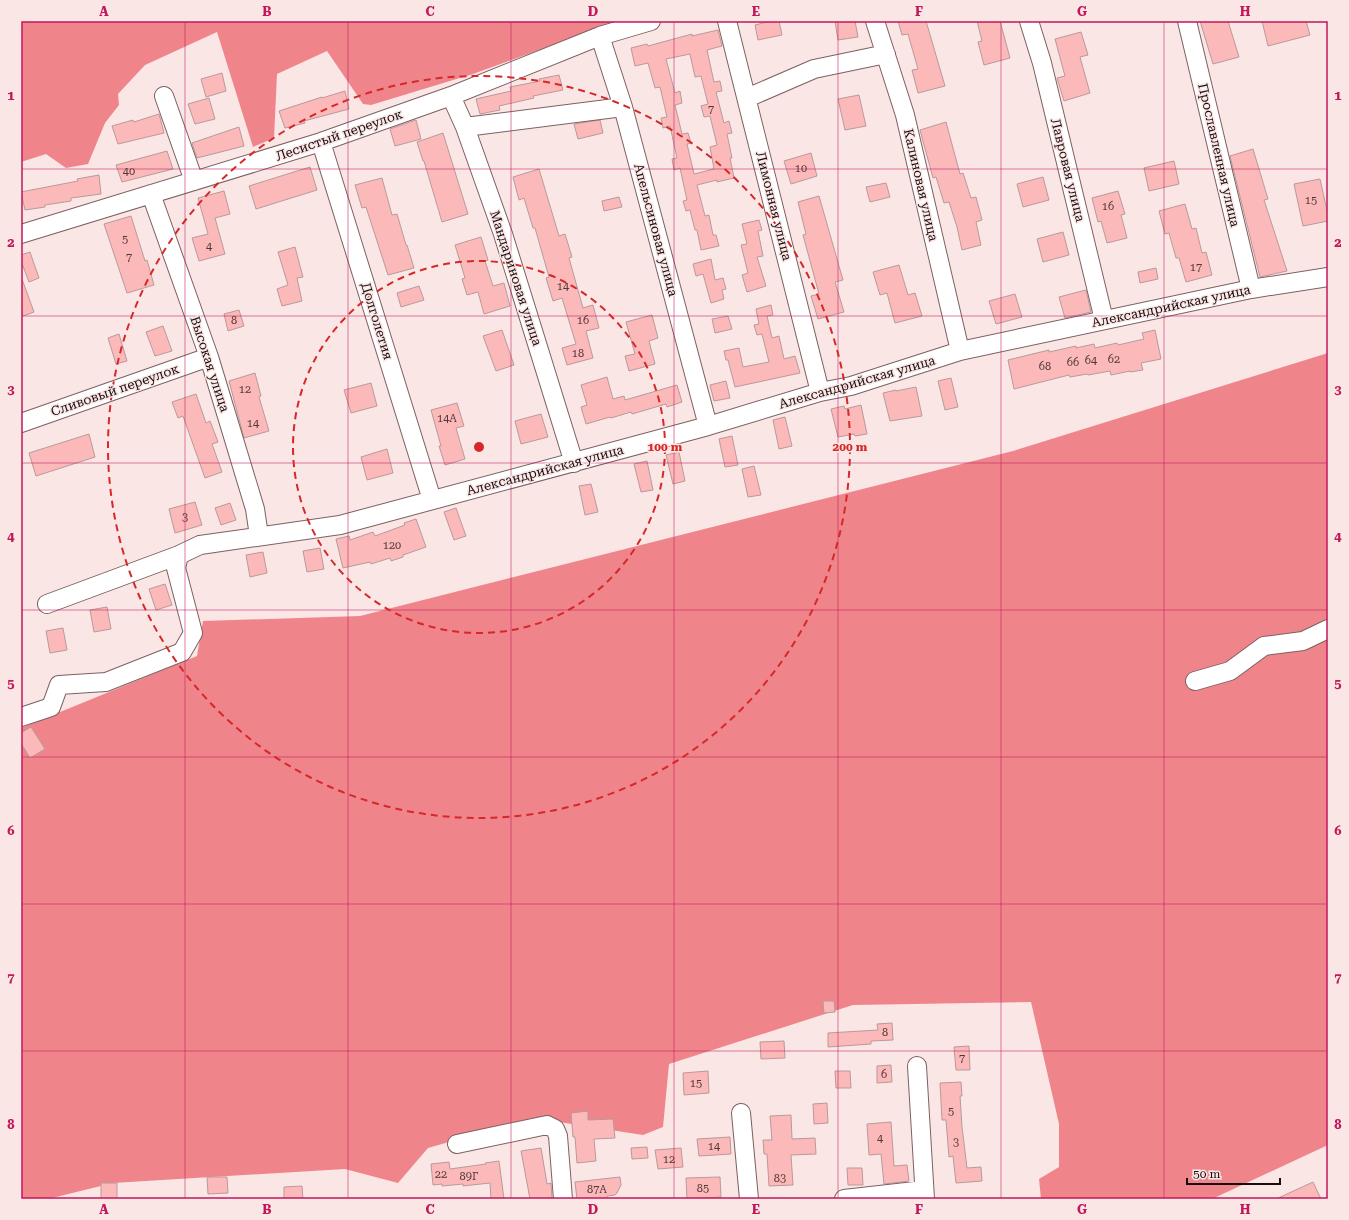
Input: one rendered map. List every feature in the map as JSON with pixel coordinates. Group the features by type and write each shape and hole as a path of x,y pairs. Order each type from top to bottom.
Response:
{"street":[{"name":"Лесистый переулок","path":"21,234 321,142 451,96 600,36 651,21"},
{"name":"Лимонная улица","path":"726,21 747,98 820,392"},
{"name":"Калиновая улица","path":"875,21 905,115 960,352"},
{"name":"Лавровая улица","path":"1029,21 1042,63 1104,320"},
{"name":"Прославленная улица","path":"1187,21 1251,289"},
{"name":"Апельсиновая улица","path":"600,36 623,107 708,426"},
{"path":"747,98 814,69 886,54"},
{"path":"164,96 194,181"},
{"name":"Мандариновая улица","path":"451,96 465,127 503,234 574,463"},
{"path":"465,127 623,107"},
{"name":"Долголетия","path":"321,142 432,500"},
{"name":"Высокая улица","path":"151,194 209,357 255,509 259,536"},
{"name":"Александрийская улица","path":"47,604 179,555 200,545 340,525 708,426 820,392 851,386 960,352 1251,289 1328,277"},
{"name":"Сливовый переулок","path":"21,423 209,357"},
{"path":"21,718 51,707 59,685 106,682 182,652 193,633 176,568 179,555"},
{"path":"1196,681 1230,672 1264,646 1303,642 1328,629"},
{"path":"844,1199 924,1194 917,1066"},
{"path":"741,1113 749,1199"},
{"path":"457,1144 546,1125 555,1129 558,1136 563,1199"}],"shaded area":[{"path":"21,21 619,21 473,74 371,105 363,104 327,51 277,74 274,138 253,147 217,32 145,65 118,94 119,105 105,123 88,164 66,168 46,154 21,162"},
{"path":"1328,353 1328,1145 1212,1199 1041,1199 1039,1179 1059,1167 1059,1124 1031,1002 853,1005 669,1064 663,1127 643,1135 533,1118 428,1148 398,1183 345,1169 113,1183 48,1199 21,1199 21,728 197,656 203,621 360,616 1013,451"}],"building":[{"path":"771,21 779,21 782,35 758,40 755,25"},
{"path":"835,21 855,21 858,37 838,40"},
{"path":"898,21 926,21 945,86 918,93 912,70 918,69 908,34 902,35"},
{"path":"977,21 1000,21 1010,58 984,65 978,42 982,41"},
{"path":"1200,21 1228,21 1239,57 1213,64"},
{"path":"1262,21 1306,21 1310,35 1268,46"},
{"path":"718,30 722,46 707,50 714,82 720,81 722,91 716,92 724,123 729,121 732,133 727,134 734,178 697,185 705,216 709,215 713,235 716,235 719,246 701,250 697,230 695,230 690,210 686,211 683,201 687,200 680,168 674,170 672,159 677,158 670,126 663,128 661,118 667,117 660,87 655,88 648,63 635,66 631,48 647,44 648,46 692,34 692,36","holes":["690,54 695,77 701,76 708,104 701,106 704,117 710,116 717,145 710,147 714,169 694,174 687,144 691,143 688,133 682,134 675,105 682,103 680,91 675,93 666,59"]},
{"path":"1081,32 1088,55 1080,57 1090,93 1064,101 1057,78 1065,76 1055,39"},
{"path":"222,73 226,91 206,97 201,79"},
{"path":"559,75 563,90 533,96 534,98 499,106 500,110 480,114 476,99 511,91 510,87 540,81 539,79"},
{"path":"345,91 349,109 304,121 305,123 285,128 279,111"},
{"path":"859,95 866,126 845,130 838,99"},
{"path":"209,98 215,119 195,124 188,104"},
{"path":"159,114 164,133 118,144 112,126 133,120 134,122"},
{"path":"416,120 421,139 395,146 390,129"},
{"path":"600,120 603,133 578,139 574,124"},
{"path":"946,122 960,174 963,173 971,198 976,197 982,220 976,222 981,245 962,250 949,202 944,203 936,177 933,178 920,130"},
{"path":"239,127 244,146 197,158 192,143"},
{"path":"443,133 468,214 442,222 417,142"},
{"path":"1253,149 1268,199 1264,200 1287,271 1260,277 1230,156"},
{"path":"167,151 173,169 122,182 116,165"},
{"path":"811,153 817,176 791,184 784,161"},
{"path":"1174,161 1179,184 1149,191 1144,168"},
{"path":"310,167 317,190 256,209 249,186"},
{"path":"539,169 559,236 565,234 572,257 569,258 583,308 593,305 599,328 586,331 593,358 567,365 562,348 576,344 562,298 553,301 546,278 549,277 535,228 533,228 524,198 519,200 513,177"},
{"path":"99,175 101,194 71,198 71,201 25,210 21,192 78,181 77,179"},
{"path":"1043,177 1049,200 1023,207 1017,184"},
{"path":"382,178 392,215 397,214 414,268 388,275 366,207 362,208 355,185"},
{"path":"1320,179 1328,221 1303,226 1294,184"},
{"path":"886,183 890,197 870,202 866,187"},
{"path":"224,191 230,214 215,218 225,254 199,261 192,238 208,234 198,198"},
{"path":"1118,191 1125,214 1121,215 1127,238 1107,243 1101,221 1098,222 1092,198"},
{"path":"819,196 843,280 835,282 844,312 818,319 811,296 819,294 803,235 806,234 798,202"},
{"path":"619,197 622,207 604,211 602,201"},
{"path":"1185,204 1192,229 1196,228 1202,253 1206,252 1212,275 1186,282 1179,258 1176,258 1169,233 1165,234 1159,211"},
{"path":"131,216 145,261 147,260 154,285 127,293 104,224"},
{"path":"759,220 762,230 758,231 763,256 757,257 766,286 747,292 742,275 748,273 741,245 747,244 742,224"},
{"path":"1063,232 1069,255 1043,262 1037,239"},
{"path":"481,237 488,260 485,261 493,286 504,283 510,306 484,314 478,292 467,295 462,279 465,278 455,245"},
{"path":"295,247 303,277 297,278 302,301 282,306 277,289 288,285 278,252"},
{"path":"30,252 39,278 29,282 21,261 21,255"},
{"path":"711,259 715,280 723,278 726,289 722,290 724,299 711,303 703,274 696,276 693,264"},
{"path":"899,265 908,295 915,293 922,316 895,323 887,293 880,295 873,272"},
{"path":"1156,268 1158,279 1140,283 1138,272"},
{"path":"21,279 34,312 23,316 21,309"},
{"path":"419,286 424,300 401,307 397,293"},
{"path":"1086,290 1091,312 1065,318 1059,297"},
{"path":"1015,294 1022,317 996,324 989,301"},
{"path":"771,305 773,315 767,316 772,338 779,336 784,359 795,356 800,373 735,387 724,351 739,348 743,367 769,362 762,334 757,335 754,325 759,324 756,309"},
{"path":"239,310 244,326 228,331 224,314"},
{"path":"652,315 658,338 649,341 655,364 629,371 625,356 635,354 626,322"},
{"path":"728,316 732,329 715,333 712,319"},
{"path":"163,326 172,351 155,356 146,332"},
{"path":"502,330 514,365 496,371 483,336"},
{"path":"1155,330 1161,359 1141,363 1143,370 1111,375 1110,371 1070,377 1069,375 1014,389 1008,360 1049,350 1049,352 1076,346 1076,348 1094,344 1095,348 1117,343 1118,345 1144,339 1142,333"},
{"path":"119,334 127,361 116,364 108,338"},
{"path":"255,373 261,396 259,397 269,431 244,438 229,381"},
{"path":"607,377 613,399 624,396 625,400 677,385 682,402 667,407 666,404 632,414 631,412 586,424 581,407 587,405 581,385"},
{"path":"951,378 958,407 945,410 938,381"},
{"path":"726,381 730,398 714,401 710,385"},
{"path":"371,383 377,406 351,413 344,390"},
{"path":"916,387 922,416 890,421 883,393"},
{"path":"196,394 206,423 210,421 218,442 212,444 222,472 205,478 183,416 178,418 172,402"},
{"path":"457,403 464,426 456,428 465,459 445,465 431,410"},
{"path":"861,405 867,434 855,436 854,434 838,437 831,409 844,406 845,409"},
{"path":"541,414 548,437 521,444 515,421"},
{"path":"785,417 792,446 779,449 773,420"},
{"path":"89,434 95,457 36,476 29,453"},
{"path":"732,436 738,465 725,467 719,439"},
{"path":"387,449 393,473 367,480 361,457"},
{"path":"679,452 685,481 673,484 666,455"},
{"path":"647,461 653,490 641,492 634,464"},
{"path":"754,466 761,495 748,497 742,469"},
{"path":"591,484 598,512 585,515 579,486"},
{"path":"195,502 202,525 175,533 169,509"},
{"path":"230,503 236,520 221,525 215,508"},
{"path":"456,508 466,536 454,540 444,512"},
{"path":"416,519 426,547 391,561 390,558 371,564 370,562 343,568 336,539 349,536 350,540 373,532 375,536 405,525 404,523"},
{"path":"320,548 324,569 307,572 303,551"},
{"path":"263,552 267,573 250,577 246,555"},
{"path":"165,584 172,605 156,610 149,589"},
{"path":"107,607 111,629 94,632 90,610"},
{"path":"63,628 67,650 50,653 46,631"},
{"path":"31,727 45,749 30,758 21,743 21,733"},
{"path":"823,1001 834,1001 835,1012 824,1013"},
{"path":"892,1023 893,1040 871,1041 871,1044 828,1047 828,1033 878,1030 877,1024"},
{"path":"784,1041 785,1058 761,1059 760,1042"},
{"path":"969,1046 970,1070 956,1070 954,1047"},
{"path":"891,1065 892,1082 877,1083 877,1066"},
{"path":"708,1071 709,1093 684,1095 683,1073"},
{"path":"835,1071 850,1071 851,1088 836,1088"},
{"path":"961,1082 962,1096 960,1096 962,1127 967,1168 981,1167 982,1181 956,1183 953,1156 949,1157 946,1120 942,1120 940,1083"},
{"path":"827,1103 828,1123 814,1124 813,1104"},
{"path":"588,1111 588,1120 613,1119 615,1138 594,1139 596,1161 577,1163 571,1113"},
{"path":"791,1115 792,1139 815,1138 816,1154 791,1155 793,1185 769,1186 767,1154 764,1154 763,1140 772,1140 770,1116"},
{"path":"891,1122 894,1166 907,1165 909,1181 884,1184 881,1154 869,1155 867,1124"},
{"path":"730,1137 731,1154 699,1156 697,1139"},
{"path":"647,1147 648,1158 632,1159 631,1148"},
{"path":"541,1148 547,1184 551,1183 552,1198 530,1199 521,1151"},
{"path":"681,1148 683,1167 658,1169 655,1150"},
{"path":"499,1161 504,1199 491,1199 490,1183 463,1186 463,1184 442,1186 442,1184 433,1185 431,1164 449,1162 450,1169"},
{"path":"847,1168 862,1168 863,1185 848,1185"},
{"path":"207,1177 227,1177 228,1193 208,1194"},
{"path":"620,1177 621,1185 615,1195 607,1196 607,1199 577,1199 575,1182"},
{"path":"720,1177 721,1197 687,1199 686,1178"},
{"path":"1313,1182 1321,1199 1276,1199"},
{"path":"101,1183 117,1183 117,1199 101,1199"},
{"path":"302,1186 303,1199 284,1199 284,1187"}]}
